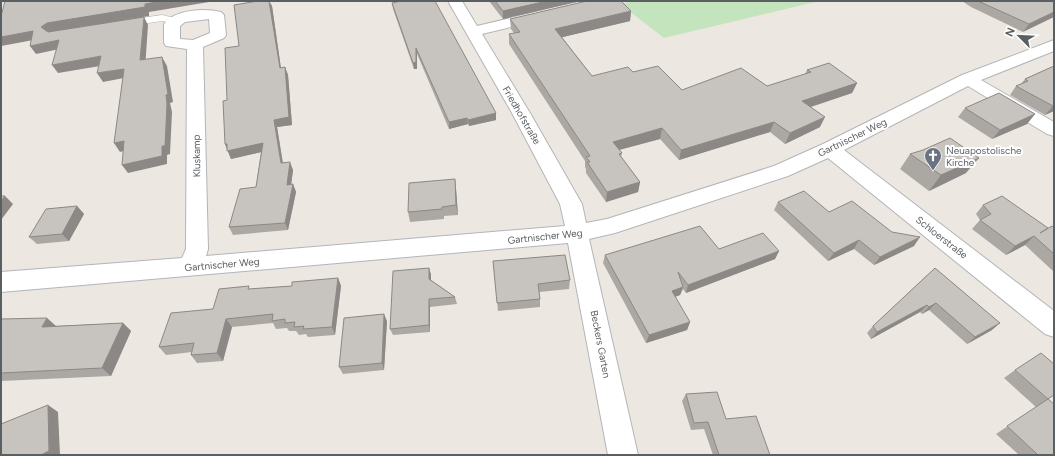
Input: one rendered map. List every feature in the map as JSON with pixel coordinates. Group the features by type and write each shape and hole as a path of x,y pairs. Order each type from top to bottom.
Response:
{"street":[{"name":"Friedhofstraße","path":"455,1 475,31 572,204 579,233"},
{"path":"475,31 552,13"},
{"path":"208,14 216,16 218,35 195,45 172,43 172,24 180,18 208,14"},
{"name":"Kluskamp","path":"191,266 197,249 195,45"},
{"name":"Gartnischer Weg","path":"1,282 579,233 661,211 781,171 830,149 968,79 1054,45"},
{"path":"968,79 1054,130"},
{"name":"Schloerstraße","path":"830,149 1054,326"},
{"name":"Beckers Garten","path":"579,233 623,455"}],"lane":[{"path":"115,25 162,18 176,21"}],"green space":[{"path":"634,1 815,2 664,38 620,4"}],"building":[{"path":"5,1 161,1 145,4 145,7 47,23 41,27 48,32 144,17 140,60 162,57 168,94 166,95 165,146 162,146 162,156 122,165 124,141 114,143 124,69 97,73 101,56 52,65 59,40 30,46 33,31 1,37 1,16"},
{"path":"258,1 269,1 280,68 285,67 289,117 274,120 281,163 290,162 287,185 293,184 285,223 229,227 240,189 256,187 263,143 227,151 227,144 225,144 223,101 227,100 225,48 239,46 234,5"},
{"path":"401,1 435,1 496,113 468,120 467,118 449,122 416,48 416,62 413,63 392,3"},
{"path":"495,1 547,1 503,11"},
{"path":"587,1 621,1 631,11 555,29 592,76 628,67 633,72 658,66 682,90 741,68 767,86 811,72 807,70 829,63 857,83 802,101 825,117 790,133 774,122 681,150 662,128 613,142 622,153 619,154 640,182 607,192 587,162 590,162 586,157 590,156 509,34 520,32 510,19"},
{"path":"978,1 1054,1 1054,12 1029,24"},
{"path":"1054,66 1054,106 1016,86 1028,81 1025,79"},
{"path":"999,93 1035,114 1000,130 965,108"},
{"path":"950,138 979,158 941,175 910,154 923,150"},
{"path":"455,179 456,205 442,207 442,209 408,212 409,183"},
{"path":"804,191 829,212 852,201 892,232 920,237 880,257 859,240 834,253 778,202"},
{"path":"1002,196 1048,228 1040,233 1052,226 1054,228 1054,254 1034,236 1015,246 980,220 991,214 983,205"},
{"path":"77,206 62,234 29,237 46,209"},
{"path":"700,226 719,249 763,233 779,251 688,285 678,272 683,287 672,291 690,322 649,335 605,255"},
{"path":"565,255 570,280 538,284 540,299 497,303 493,261"},
{"path":"429,268 429,279 455,297 429,299 429,325 390,329 393,271"},
{"path":"935,268 1000,323 975,337 936,303 929,307 927,305 877,332 873,326"},
{"path":"338,278 332,327 303,329 304,326 294,327 295,322 285,323 285,319 272,321 273,314 226,319 217,353 191,355 194,343 159,347 171,313 213,309 219,289 249,286 248,289 292,286 292,282"},
{"path":"384,314 382,363 339,367 344,318"},
{"path":"47,318 42,327 123,323 102,368 1,373 1,319"},
{"path":"1041,353 1054,364 1054,395 1048,399 1015,370"},
{"path":"717,392 726,419 756,416 770,455 719,455 708,422 694,423 686,394"},
{"path":"1048,399 1054,404 1054,455 1038,455 1007,426"},
{"path":"48,405 49,451 41,455 1,455 1,424"}],"place":[{"name":"Neuapostolische Kirche","path":"933,171"}]}
